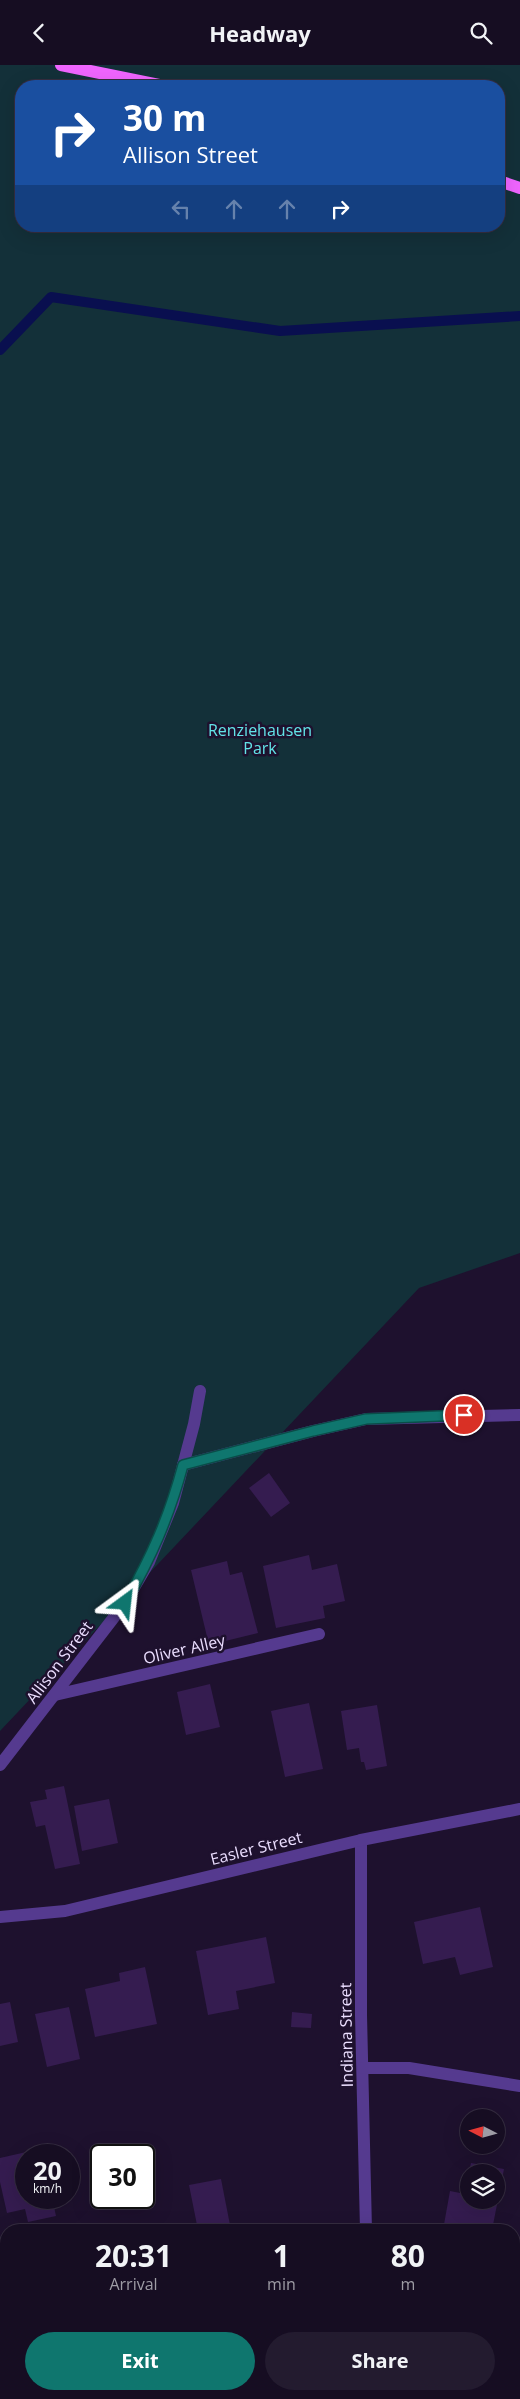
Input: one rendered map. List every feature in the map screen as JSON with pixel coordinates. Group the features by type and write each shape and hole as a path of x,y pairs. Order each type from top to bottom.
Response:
{"main road":[{"path":"61,65 135,80"},
{"path":"505,183 520,189"}],"street":[{"name":"Allison Street","path":"0,1765 125,1603 149,1562 173,1503 200,1391"},
{"path":"183,1465 366,1419 520,1415"},
{"name":"Oliver Alley","path":"55,1695 319,1634"},
{"name":"Easler Street","path":"0,1917 65,1911 361,1839 520,1809"},
{"name":"Indiana Street","path":"361,1839 366,2224"},
{"path":"363,2068 409,2067 520,2086"}],"green space":[{"name":"Renziehausen Park","path":"0,65 520,65 520,1253 419,1288 0,1731"}],"building":[{"path":"269,1473 290,1503 271,1517 249,1488"},
{"path":"309,1555 312,1570 337,1564 345,1601 323,1606 325,1618 276,1628 263,1566"},
{"path":"227,1561 230,1575 242,1572 258,1633 209,1645 191,1570"},
{"path":"210,1684 220,1727 186,1735 177,1692"},
{"path":"309,1703 323,1769 285,1777 271,1711"},
{"path":"377,1705 387,1766 366,1770 364,1762 361,1762 359,1748 347,1750 341,1711"},
{"path":"64,1786 80,1864 55,1869 45,1825 36,1827 30,1802 47,1799 45,1790"},
{"path":"109,1799 118,1843 82,1851 74,1806"},
{"path":"480,1907 493,1967 460,1975 455,1957 423,1964 414,1922"},
{"path":"266,1937 275,1983 236,1991 239,2009 208,2015 196,1951"},
{"path":"145,1967 157,2024 95,2037 85,1989 120,1981 119,1973"},
{"path":"10,2002 18,2042 0,2046 0,2004"},
{"path":"69,2007 80,2059 47,2067 35,2014"},
{"path":"292,2012 312,2014 311,2028 291,2027"},
{"path":"15,2155 15,2209 25,2209 7,2213 0,2182 0,2158"},
{"path":"221,2179 230,2224 197,2224 189,2185"},
{"path":"450,2191 460,2193 460,2209 496,2209 493,2224 444,2224"},
{"path":"25,2209 54,2209 56,2216 28,2222"}],"waterway":[{"path":"0,350 51,297 280,331 520,316"}],"route":[{"path":"125,1603 149,1562 173,1503 183,1465 366,1419 464,1415"}]}
